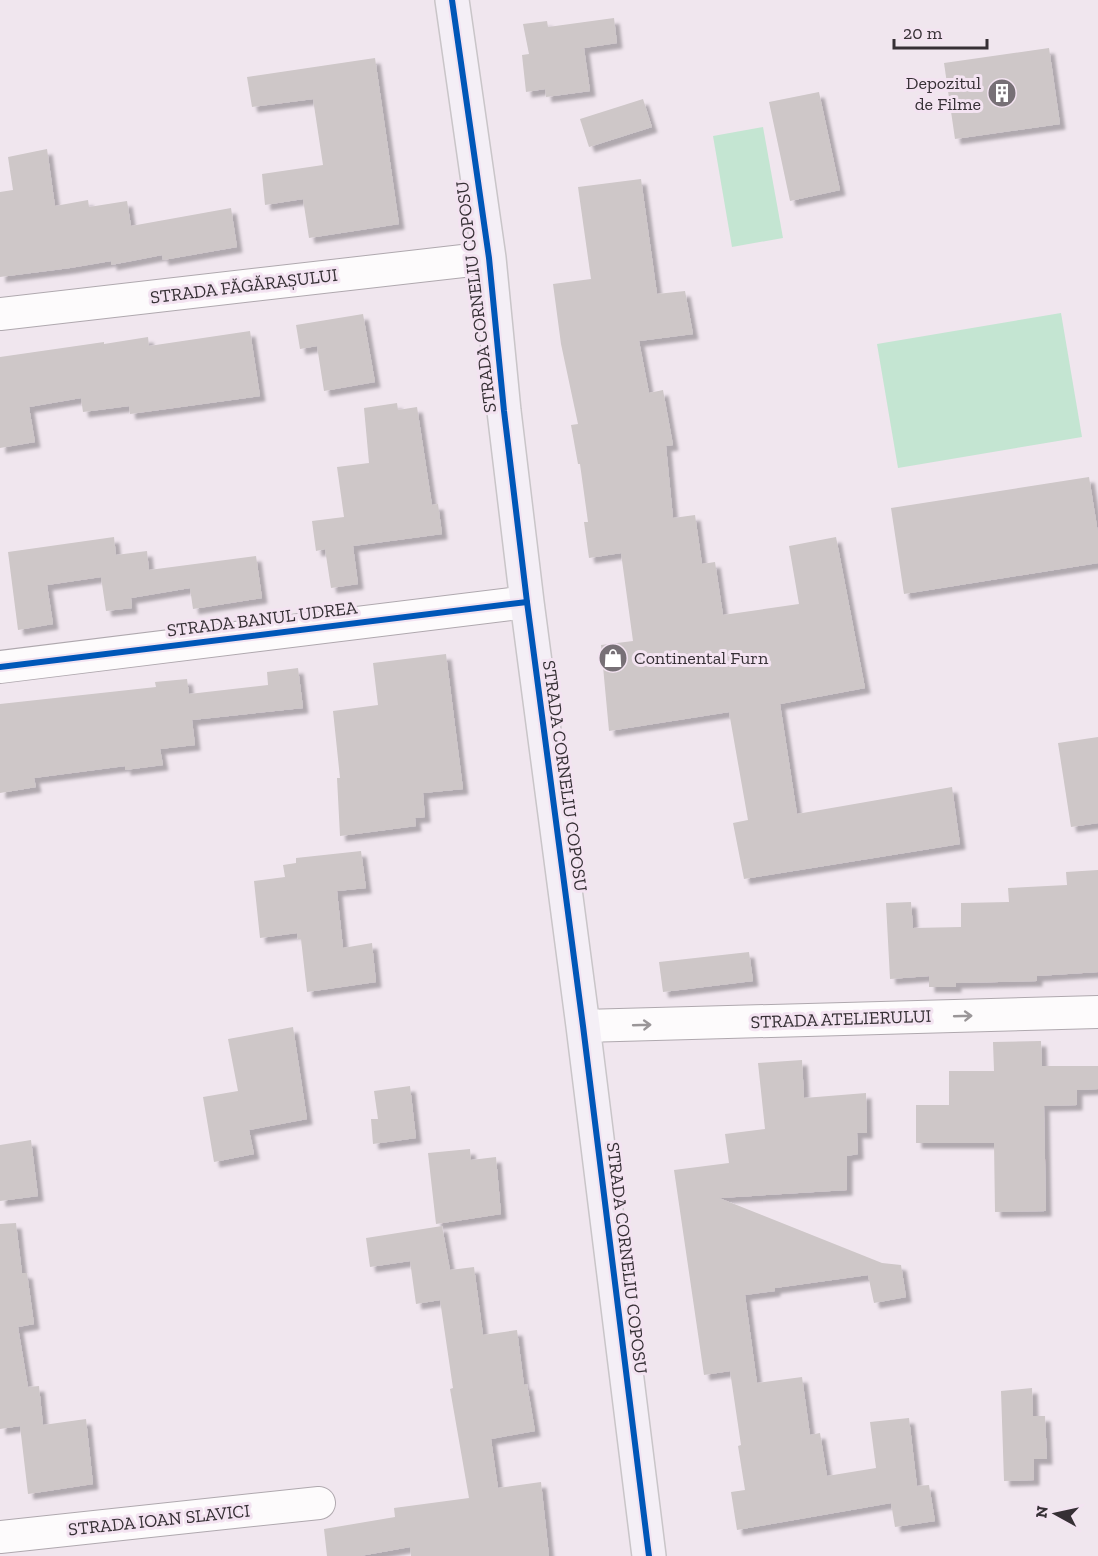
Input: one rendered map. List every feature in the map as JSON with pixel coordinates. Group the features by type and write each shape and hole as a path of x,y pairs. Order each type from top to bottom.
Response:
{"main road":[{"name":"STRADA CORNELIU COPOSU","path":"452,0 489,258 504,411 527,602 649,1556"}],"street":[{"name":"STRADA FĂGĂRAȘULUI","path":"0,314 489,258"},
{"name":"STRADA BANUL UDREA","path":"0,667 527,602"},
{"name":"STRADA ATELIERULUI","path":"583,1026 1098,1012"},
{"name":"STRADA IOAN SLAVICI","path":"0,1537 319,1503"}],"green space":[{"path":"763,127 783,238 732,247 713,136"},
{"path":"1061,313 1082,437 898,468 877,344"}],"building":[{"path":"614,18 617,43 584,48 590,91 546,97 545,89 526,92 522,55 529,54 523,24 547,21 548,27"},
{"name":"Depozitul de Filme","path":"1049,48 1060,124 955,139 944,63"},
{"path":"375,58 399,224 309,238 303,199 265,205 262,174 323,165 313,99 252,107 247,77"},
{"path":"819,92 840,190 790,201 769,102"},
{"path":"643,99 652,127 589,147 580,119"},
{"path":"47,149 55,206 88,200 89,207 127,201 131,226 231,208 237,247 163,260 162,255 111,265 111,261 0,277 0,192 13,190 8,157"},
{"path":"641,179 657,294 685,291 693,334 639,341 649,393 663,390 673,445 666,446 673,518 695,515 702,564 715,562 723,615 799,604 789,546 836,537 865,688 780,704 797,814 952,787 960,844 744,879 733,823 748,820 729,712 609,731 601,645 633,641 621,553 589,558 584,522 588,522 580,464 578,464 571,425 578,424 561,344 553,284 591,279 578,187"},
{"path":"363,314 375,382 324,391 317,346 300,349 296,325"},
{"path":"250,331 260,396 130,414 129,406 83,412 81,398 29,407 35,442 0,448 0,357 148,337 149,346"},
{"path":"397,403 398,410 417,407 432,505 438,504 442,534 353,546 358,584 331,588 325,549 316,551 312,521 344,517 337,467 369,463 364,408"},
{"path":"1089,477 1098,533 1098,563 904,594 891,508"},
{"path":"114,537 116,555 147,551 149,570 256,556 262,598 193,609 190,588 131,598 132,608 106,611 101,577 47,585 53,624 18,630 8,552"},
{"path":"446,654 463,789 423,793 425,817 415,818 416,826 340,836 337,778 340,778 333,711 378,705 373,663"},
{"path":"298,668 303,708 192,720 195,745 160,749 163,765 125,770 125,766 34,778 36,787 0,793 0,704 156,687 155,682 187,679 189,694 268,685 267,672"},
{"path":"1098,737 1098,823 1071,827 1058,743"},
{"path":"361,851 366,888 337,891 343,948 372,943 376,982 307,992 301,939 298,939 297,933 260,938 254,881 285,877 283,865 296,863 296,858"},
{"path":"1098,870 1098,972 1037,976 1037,981 956,983 956,987 929,987 929,976 890,979 886,903 911,902 913,928 961,927 961,903 1009,902 1008,888 1067,885 1066,872"},
{"path":"749,952 753,981 663,992 659,962"},
{"path":"293,1027 307,1119 249,1130 254,1154 214,1162 203,1097 238,1091 228,1039"},
{"path":"1041,1041 1042,1066 1098,1066 1098,1089 1077,1090 1077,1105 1044,1106 1046,1211 995,1212 994,1143 916,1143 916,1105 949,1105 949,1071 994,1071 993,1042"},
{"path":"802,1060 804,1098 866,1093 867,1133 857,1133 858,1154 847,1156 847,1190 719,1198 882,1263 901,1265 906,1297 874,1303 868,1275 775,1288 775,1291 745,1295 757,1383 802,1377 810,1435 820,1433 827,1476 876,1468 870,1422 909,1418 917,1486 929,1485 935,1521 895,1527 891,1503 737,1530 731,1492 745,1490 730,1371 704,1375 674,1170 729,1163 725,1134 765,1129 758,1063"},
{"path":"410,1086 416,1138 373,1144 371,1119 378,1119 374,1091"},
{"path":"31,1140 38,1196 0,1201 0,1145"},
{"path":"470,1149 471,1160 496,1157 501,1214 436,1224 428,1153"},
{"path":"16,1223 22,1273 27,1273 34,1324 18,1327 28,1387 39,1386 43,1425 86,1419 93,1484 28,1494 20,1426 0,1429 0,1224"},
{"path":"442,1226 450,1270 474,1267 483,1335 517,1330 524,1385 527,1384 535,1431 491,1439 498,1488 541,1482 549,1556 411,1556 410,1547 360,1556 327,1556 324,1529 395,1517 394,1508 469,1498 450,1389 453,1388 440,1300 416,1304 410,1261 370,1267 366,1238"},
{"path":"1032,1388 1033,1416 1045,1416 1047,1459 1034,1459 1034,1480 1004,1481 1001,1391"}],"cycle path":[{"path":"452,0 489,258 504,411 527,602 649,1556"},
{"path":"0,667 527,602"}],"place":[{"name":"Depozitul de Filme","path":"1002,93"},
{"name":"Continental Furn","path":"613,658"}]}
